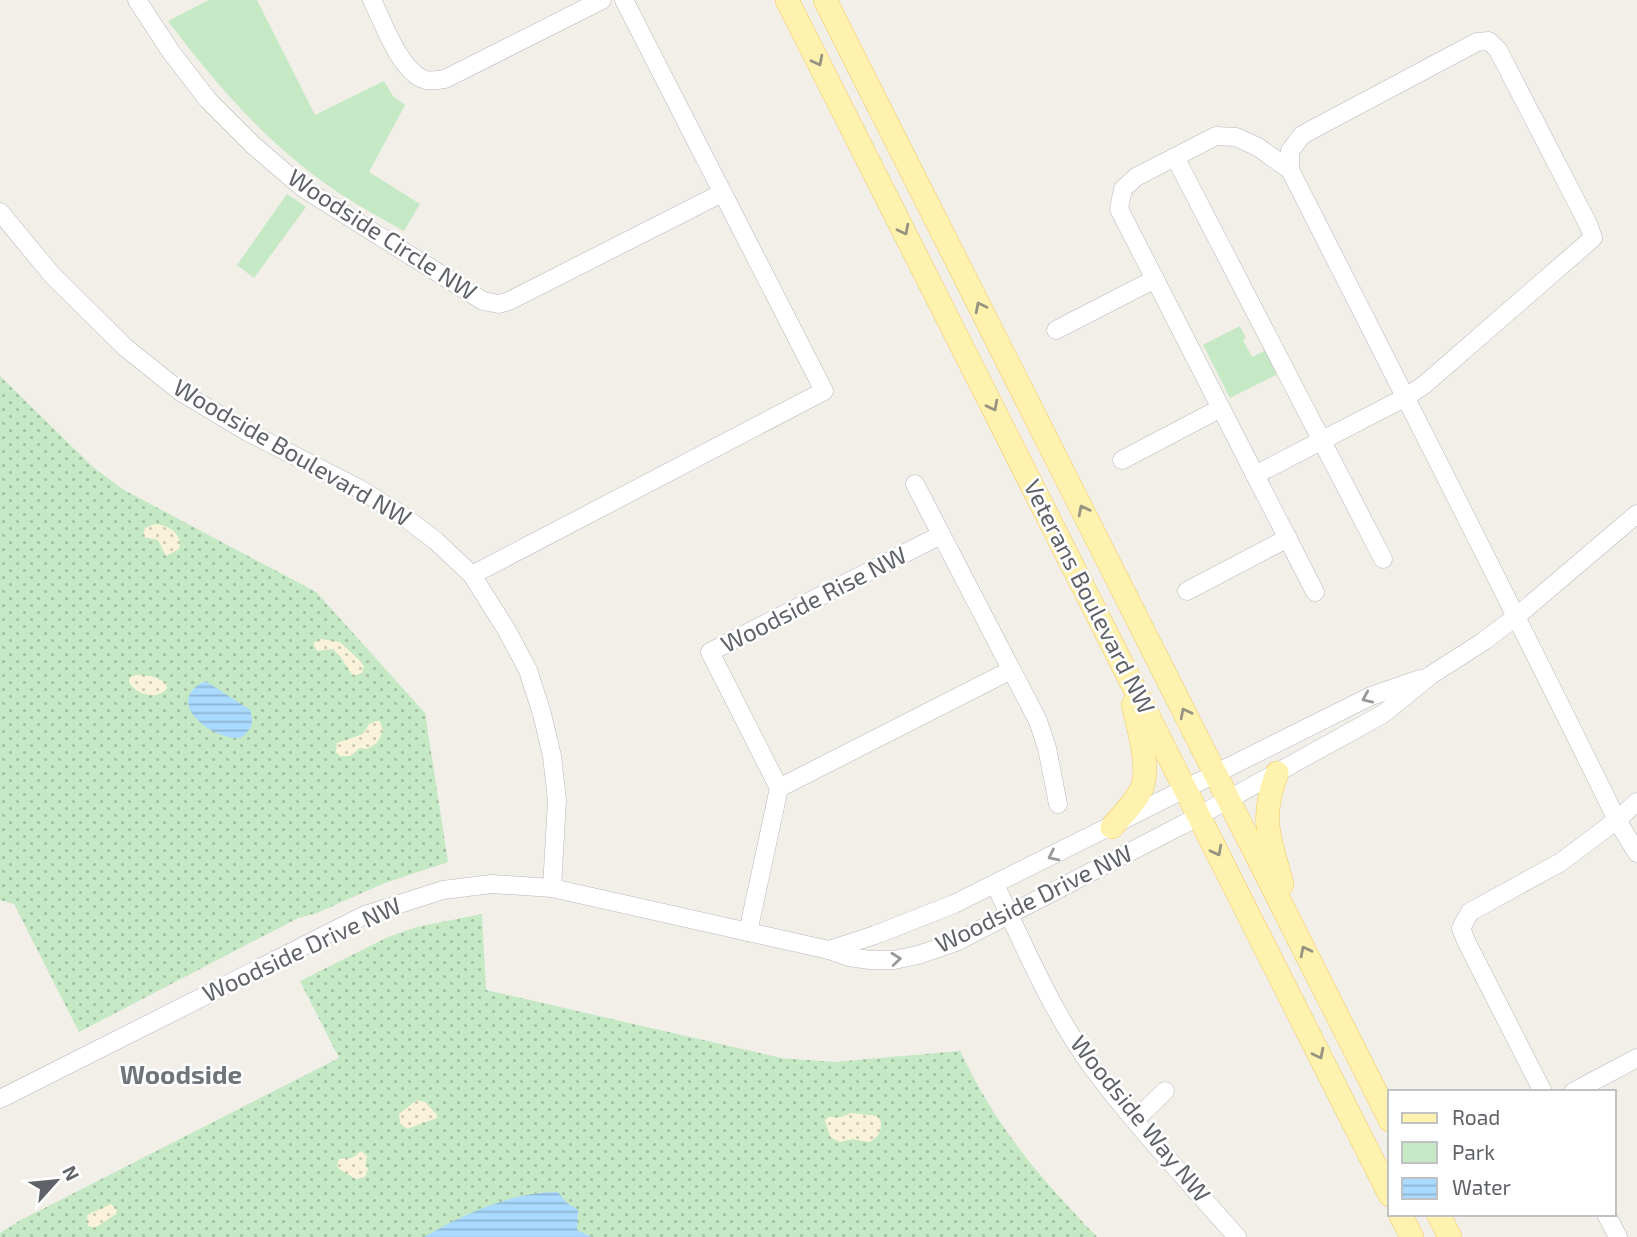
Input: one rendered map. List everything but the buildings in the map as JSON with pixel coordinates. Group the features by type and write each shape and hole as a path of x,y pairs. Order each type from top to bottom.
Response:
{"main road":[{"name":"Veterans Boulevard NW","path":"787,0 1388,1191"},
{"name":"Veterans Boulevard NW","path":"825,0 1388,1116"},
{"path":"1112,827 1140,792 1145,780 1140,734 1120,658"},
{"path":"1277,773 1270,791 1266,825 1292,925"},
{"path":"1401,1216 1412,1237"},
{"path":"1439,1216 1450,1237"}],"street":[{"name":"Woodside Circle NW","path":"137,0 208,100 253,145 303,188 483,301 499,304 509,301 722,193"},
{"path":"372,0 403,61 423,79 435,81 444,79 602,0"},
{"path":"472,575 824,391 624,0"},
{"path":"1255,475 1406,397 1424,385 1583,249 1593,237 1498,50 1489,41 1477,42 1302,135 1290,151 1290,170"},
{"path":"1315,592 1119,209 1123,190 1136,177 1216,136 1236,137 1261,149 1290,170 1517,616 1617,820 1637,853"},
{"path":"1175,157 1383,559"},
{"name":"Woodside Boulevard NW","path":"0,212 53,276 126,348 181,392 246,431 358,488 403,516 436,541 472,575 528,670 542,714 552,756 557,800 552,888"},
{"path":"1056,330 1155,279"},
{"path":"1122,460 1221,408"},
{"path":"915,484 1041,730 1058,804"},
{"path":"1431,675 1485,641 1517,616 1637,513"},
{"name":"Woodside Rise NW","path":"779,788 710,653 941,535"},
{"path":"1187,591 1287,538"},
{"path":"748,932 779,788 1012,670"},
{"name":"Woodside Drive NW","path":"829,950 921,918 1112,827 1371,696 1431,675"},
{"name":"Woodside Drive NW","path":"0,1099 365,915 443,890 492,884 552,888 829,950 849,957 894,960 918,956 956,942 1229,800 1383,715 1431,675"},
{"path":"1542,1090 1461,928 1470,912 1551,867 1617,820 1637,802"},
{"name":"Woodside Way NW","path":"995,884 1065,1024 1091,1066 1237,1237"},
{"path":"1577,1090 1637,1058"},
{"path":"1135,1120 1166,1091"},
{"path":"1607,1216 1618,1237"}],"green space":[{"path":"209,0 257,0 315,115 384,81 393,96 405,105 369,172 420,204 404,231 339,193 290,156 246,114 206,69 168,21"},
{"path":"287,194 306,207 254,278 237,265"},
{"path":"1240,326 1246,338 1243,340 1252,357 1266,350 1278,374 1230,398 1203,345"},
{"path":"0,376 94,468 124,490 316,592 425,713 448,862 382,884 317,913 298,918 79,1032 14,904 0,900"},
{"path":"482,914 486,990 781,1058 834,1062 960,1051 989,1104 1020,1150 1097,1237 0,1237 0,1233 19,1221 339,1058 300,981 388,937 417,927"}],"sand":[{"path":"155,524 174,531 179,539 179,549 166,556 158,540 143,537 145,528"},
{"path":"321,639 340,642 360,661 364,667 362,673 353,676 333,649 317,651 313,643"},
{"path":"151,676 165,682 167,688 153,695 142,693 129,682 130,677"},
{"path":"380,721 383,731 377,743 367,749 360,748 350,756 340,756 336,752 337,743 363,734 369,724"},
{"path":"417,1100 425,1102 437,1118 407,1129 400,1123 399,1114"},
{"path":"851,1113 877,1116 881,1127 876,1138 869,1142 852,1139 840,1142 830,1137 825,1120"},
{"path":"361,1151 367,1156 365,1166 368,1168 365,1177 356,1179 337,1165 339,1159 352,1158"},
{"path":"111,1204 117,1210 116,1214 95,1228 88,1226 87,1215"}],"water":[{"path":"203,682 250,710 251,726 240,738 229,737 206,727 190,710 188,700 192,691"},
{"path":"558,1192 567,1203 578,1210 577,1230 592,1237 424,1237 455,1220 505,1200"}],"district":[{"name":"Woodside","path":"181,1075"}]}
